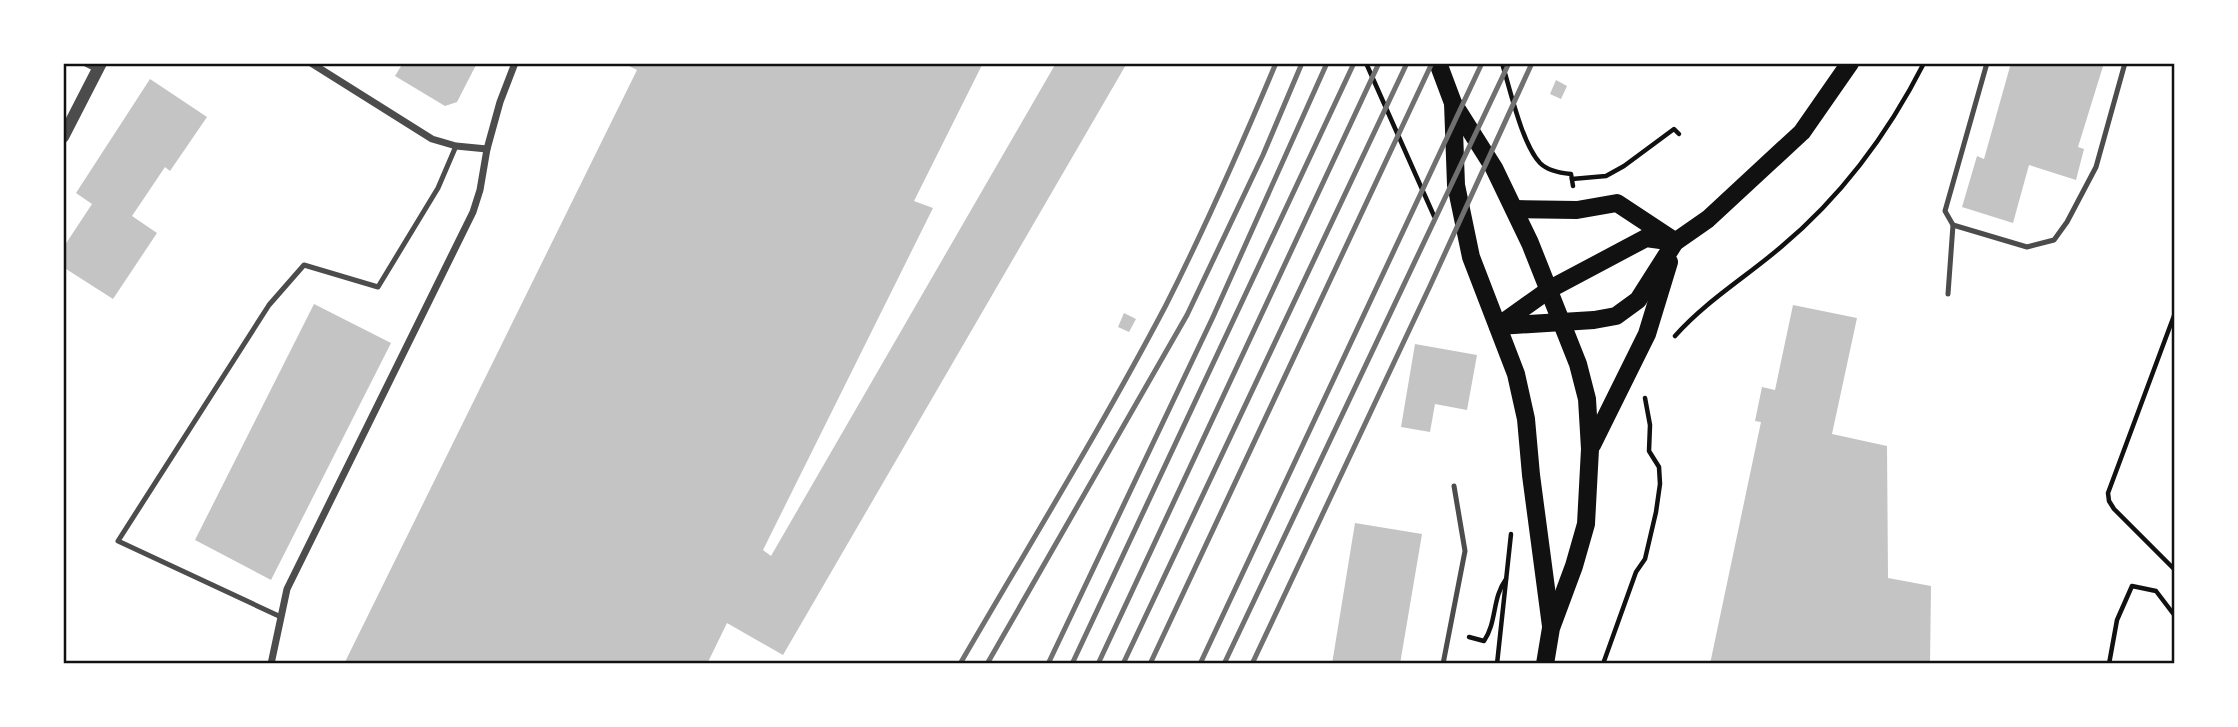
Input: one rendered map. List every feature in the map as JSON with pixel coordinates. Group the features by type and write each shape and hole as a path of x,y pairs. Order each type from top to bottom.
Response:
{"main road":[{"path":"1438,63 1453,103 1483,148 1505,188 1550,289 1560,322 1578,363 1584,387 1590,449 1586,524 1551,628 1545,664"},
{"path":"1498,326 1594,320 1616,316 1638,300 1675,242 1708,219 1802,132 1850,63"},
{"path":"1453,103 1456,185 1471,257 1516,374 1526,419 1551,628"},
{"path":"1514,209 1577,210 1617,203 1675,242"},
{"path":"1498,326 1550,289 1646,238 1675,242"},
{"path":"1590,449 1647,334 1675,242"}],"street":[{"path":"311,63 432,139 456,146 487,149"},
{"path":"271,664 287,589 473,212 481,190 487,149 499,102 515,63"},
{"path":"63,137 95,65"}],"lane":[{"path":"1948,294 1952,225 1945,211 1987,63"},
{"path":"1952,225 2027,247 2054,240 2067,222 2096,167 2126,63"},
{"path":"281,617 118,541 269,305 304,264 378,287 438,188 456,146"},
{"path":"1443,664 1465,551 1454,486"}],"path":[{"path":"1366,63 1438,227"},
{"path":"1502,63 1527,141 1539,162 1548,169 1571,174 1572,179 1606,176 1674,129 1679,134"},
{"path":"1671,340 1703,308 1812,220 1846,186 1888,127 1924,63"},
{"path":"2175,313 2108,493 2109,502 2114,509 2175,570"},
{"path":"1603,664 1636,572 1645,559 1656,512 1660,484 1659,467 1649,451 1650,425 1643,391"},
{"path":"1497,664 1512,523"},
{"path":"1490,631 1498,590 1506,579"},
{"path":"2109,664 2117,620 2132,586 2156,591 2175,616"}],"building":[{"path":"403,63 477,63 457,102 445,106 395,76"},
{"path":"623,63 983,63 914,201 933,208 763,550 771,556 1056,63 1127,63 783,655 727,623 707,664 344,664 637,70"},
{"path":"2011,63 2104,63 2078,147 2084,149 2076,180 2029,165 2013,223 1962,207 1977,156 1984,159"},
{"path":"150,79 207,117 170,171 165,167 132,216 157,233 113,299 63,267 63,248 92,204 76,193"},
{"path":"1556,80 1567,86 1561,99 1550,94"},
{"path":"314,304 391,343 271,580 195,540"},
{"path":"1793,305 1857,318 1832,434 1887,446 1888,578 1931,586 1930,664 1710,664 1761,422 1755,421 1762,387 1775,390"},
{"path":"1124,313 1136,319 1129,332 1118,327"},
{"path":"1415,344 1477,355 1467,410 1435,404 1430,432 1401,427"},
{"path":"1355,523 1422,534 1400,664 1332,664"}],"railway":[{"path":"960,664 1142,351 1223,185 1276,63"},
{"path":"987,664 1187,315 1263,155 1302,63"},
{"path":"1048,664 1213,317 1327,63"},
{"path":"1072,664 1354,63"},
{"path":"1098,664 1379,63"},
{"path":"1123,664 1407,63"},
{"path":"1150,664 1432,63"},
{"path":"1200,664 1482,63"},
{"path":"1224,664 1509,63"},
{"path":"1252,664 1532,63"}]}
